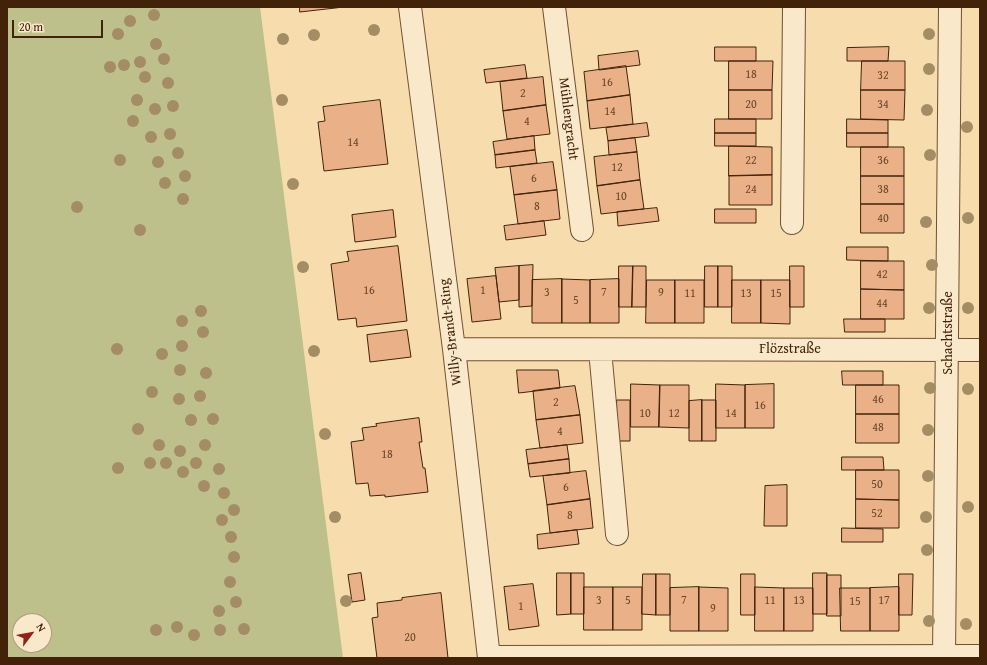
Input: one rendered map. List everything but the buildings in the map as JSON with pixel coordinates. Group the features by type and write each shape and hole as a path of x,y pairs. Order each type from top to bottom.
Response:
{"street":[{"name":"Willy-Brandt-Ring","path":"410,7 454,349 489,658"},
{"name":"Mühlengracht","path":"554,7 582,230"},
{"path":"792,223 794,7"},
{"name":"Schachtstraße","path":"944,657 950,7"},
{"name":"Flözstraße","path":"454,349 980,350"},
{"path":"600,350 617,534"},
{"path":"489,658 980,656"}],"green space":[{"path":"7,7 260,7 343,658 7,658"}]}
